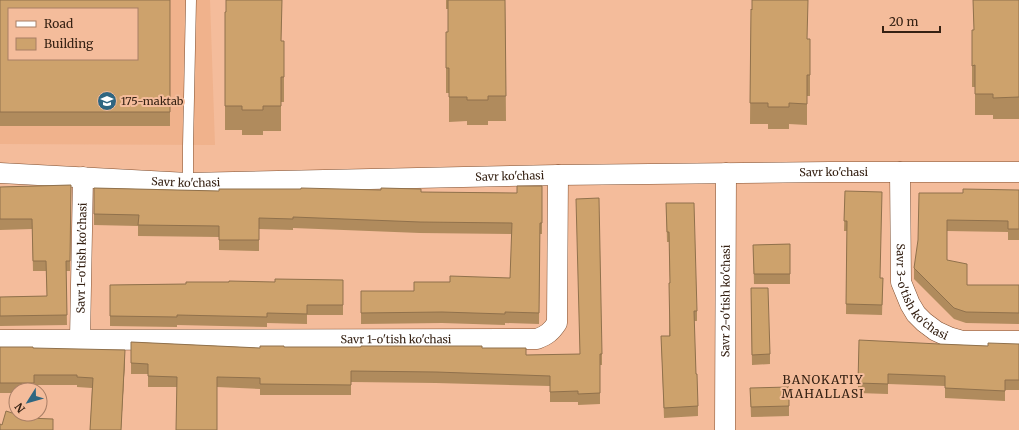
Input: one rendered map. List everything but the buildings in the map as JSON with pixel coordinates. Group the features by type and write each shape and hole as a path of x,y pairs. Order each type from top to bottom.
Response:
{"street":[{"name":"Savr 3-o'tish ko'chasi","path":"900,172 901,282 916,314 936,331 963,341 1019,341"},
{"name":"Savr ko'chasi","path":"0,173 188,183 558,175 1019,172"},
{"name":"Savr 2-o'tish ko'chasi","path":"725,430 726,173"},
{"name":"Savr 1-o'tish ko'chasi","path":"0,340 537,339 552,331 557,323 558,175"},
{"name":"Savr 1-o'tish ko'chasi","path":"80,339 83,177"}],"lane":[{"path":"188,183 191,0"}],"shaded area":[{"name":"175-maktab","path":"0,0 210,0 215,145 0,144"}],"place":[{"name":"175-maktab","path":"107,101"}],"district":[{"name":"BANOKATIY MAHALLASI","path":"823,387"}]}
